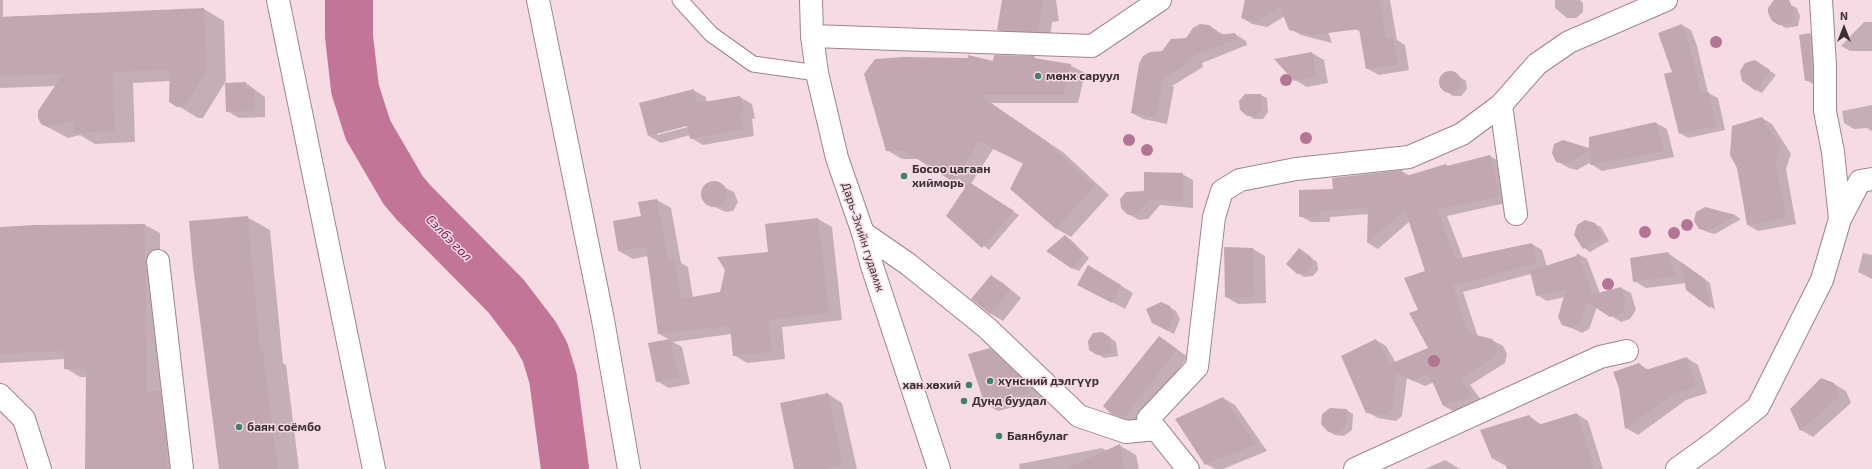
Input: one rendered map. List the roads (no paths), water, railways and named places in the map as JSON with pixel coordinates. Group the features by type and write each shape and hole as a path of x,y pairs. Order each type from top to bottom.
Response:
{"street":[{"path":"278,0 374,469"},
{"path":"538,0 604,320 629,469"},
{"name":"Дарь-Эхийн гудамж","path":"811,0 812,36 817,73 837,158 863,232 872,266 939,469"},
{"path":"812,36 1092,46 1160,0"},
{"path":"1188,469 1148,420 1197,367 1214,217 1222,191 1240,180 1296,169 1408,157 1462,134 1501,105 1537,64 1569,42 1666,0"},
{"path":"1821,0 1825,66 1825,111 1834,152 1840,219"},
{"path":"1501,105 1516,214"},
{"path":"1677,469 1713,443 1758,407 1822,280 1840,219 1860,181 1872,179"},
{"path":"863,232 908,264 987,328 1079,416 1126,432 1156,429"},
{"path":"158,261 182,469"},
{"path":"1355,469 1600,357 1627,351"},
{"path":"0,395 24,419 40,469"}],"lane":[{"path":"680,0 711,34 752,64 817,73"}],"waterway":[{"name":"Сэлбэ гол","path":"349,0 349,36 355,89 368,130 403,190 506,296 535,334 545,352 553,378 565,469"}],"place":[{"name":"мөнх саруул","path":"1038,76"},
{"name":"Босоо цагаан хийморь","path":"904,176"},
{"name":"хүнсний дэлгүүр","path":"990,381"},
{"name":"хан хөхий","path":"969,385"},
{"name":"Дунд буудал","path":"964,401"},
{"name":"баян соёмбо","path":"239,427"},
{"name":"Баянбулаг","path":"999,436"}]}
